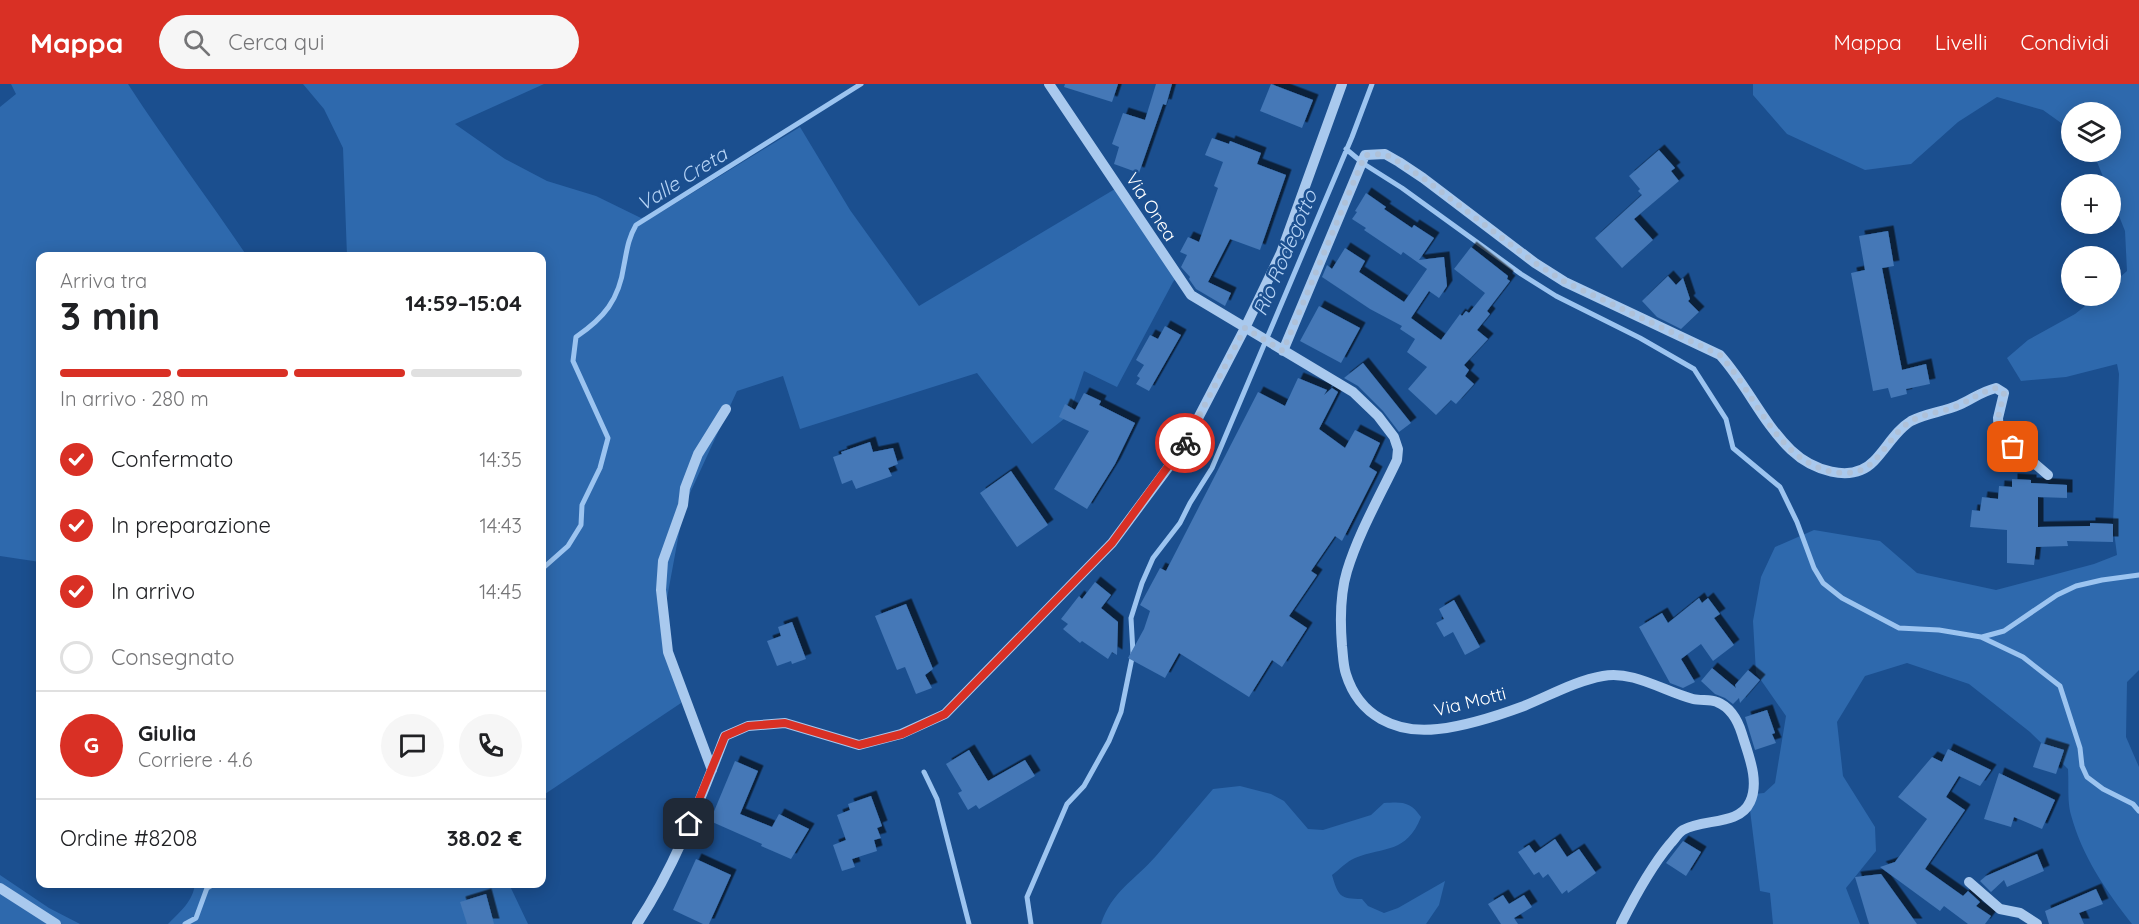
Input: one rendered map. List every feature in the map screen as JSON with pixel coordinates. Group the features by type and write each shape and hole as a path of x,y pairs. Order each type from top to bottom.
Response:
{"street":[{"name":"Via Onea","path":"1049,84 1191,295 1245,328"},
{"path":"637,924 650,904 698,804 725,736 748,726 785,723 859,745 902,734 945,714 1112,543 1182,449 1245,328 1281,253 1342,84"},
{"path":"1280,349 1365,155 1385,154 1423,178 1535,263 1565,282 1720,355 1733,369 1770,428 1793,452 1810,464 1845,474 1859,470 1872,464 1910,422 1930,413 1958,406 1982,391 1996,388 2004,393 1998,418 1999,433 2048,475"},
{"name":"Via Motti","path":"1245,328 1328,375 1353,392 1378,416 1394,437 1398,448 1397,459 1366,523 1347,570 1343,587 1340,628 1346,674 1360,702 1373,714 1392,725 1416,730 1439,729 1496,715 1580,681 1617,675 1694,699 1717,702 1738,720 1752,770 1754,788 1750,802 1743,812 1733,817 1702,823 1682,831 1647,875 1621,924"},
{"path":"712,770 668,652 662,590 663,561 698,454 726,409"},
{"path":"1969,882 2000,909 2020,913 2037,924"},
{"path":"0,888 56,924"}],"shaded area":[{"path":"11,84 128,84 244,252 36,252 36,561 0,556 0,107 16,94"},
{"path":"303,84 544,84 455,124 505,159 547,181 596,196 641,218 658,214 800,127 850,210 919,306 1115,189 1177,277 1117,387 1084,371 1069,415 1032,444 977,373 800,429 783,376 737,391 684,506 665,609 681,703 546,793 546,252 347,252 343,148 324,109"},
{"path":"1753,84 2139,84 2139,670 2127,682 2126,737 2139,767 2139,924 2132,924 2088,859 2070,810 2068,769 2030,732 1969,684 1907,663 1865,676 1837,722 1843,776 1875,827 1876,851 1846,888 1860,924 1773,924 1770,893 1760,891 1750,810 1754,794 1764,793 1775,783 1786,716 1756,673 1753,621 1761,577 1775,547 1814,530 1880,541 1917,573 1996,590 2094,564 2117,555 2113,524 2119,374 2117,364 2066,377 2021,381 2007,358 2028,340 2085,306 2121,306 2121,276 2127,271 2125,231 2121,221 2121,174 2102,174 2097,162 2121,162 2121,102 2061,102 2061,123 2043,110 1997,97 1958,122 1911,164 1865,170 1787,134 1753,95"},
{"path":"1240,786 1271,794 1284,801 1308,829 1323,830 1371,815 1384,803 1409,805 1421,817 1409,837 1394,847 1352,859 1332,875 1334,882 1338,892 1344,897 1362,899 1368,906 1384,913 1398,908 1445,881 1439,905 1426,924 1101,924 1105,913 1117,895 1156,856 1213,789"},
{"path":"0,875 49,908 80,924 0,924"},
{"path":"194,888 511,888 528,924 168,924 189,901"}],"building":[{"path":"1065,84 1118,84 1112,102 1064,87"},
{"path":"1156,84 1172,84 1139,173 1114,164 1119,147 1112,144 1123,113 1145,120"},
{"path":"1271,84 1313,100 1302,128 1260,111"},
{"path":"1212,138 1229,144 1230,141 1261,153 1257,164 1286,175 1260,250 1230,239 1208,282 1231,293 1225,306 1196,289 1190,277 1181,267 1187,255 1180,252 1188,237 1199,242 1218,188 1214,186 1223,162 1205,155"},
{"path":"1659,150 1675,168 1671,171 1679,181 1634,219 1653,240 1622,268 1595,238 1642,195 1629,176"},
{"path":"1366,193 1386,207 1384,209 1412,228 1414,225 1434,238 1419,260 1444,257 1447,286 1439,298 1429,291 1411,318 1441,340 1460,314 1462,316 1466,311 1469,313 1485,293 1454,269 1471,247 1508,276 1507,279 1510,281 1487,311 1490,314 1477,330 1488,339 1464,365 1469,370 1465,376 1474,384 1456,404 1451,400 1436,415 1408,389 1427,367 1407,352 1415,339 1400,329 1402,326 1370,309 1322,277 1327,265 1332,269 1345,248 1365,261 1359,272 1404,302 1427,269 1403,252 1401,255 1352,219"},
{"path":"1888,231 1894,266 1882,268 1902,370 1926,364 1930,384 1906,389 1907,394 1891,398 1888,388 1873,391 1851,273 1865,270 1859,236"},
{"path":"1668,276 1676,285 1683,278 1690,299 1688,301 1699,312 1681,329 1657,317 1642,301"},
{"path":"1319,306 1360,328 1341,363 1300,341"},
{"path":"1165,326 1181,335 1149,391 1136,384 1140,378 1137,376 1144,365 1136,360 1150,335 1158,339"},
{"path":"1363,363 1411,423 1399,432 1383,411 1358,386 1344,378"},
{"path":"1298,378 1327,390 1324,395 1332,388 1338,392 1319,429 1345,448 1355,430 1380,443 1369,467 1377,472 1342,541 1335,536 1311,571 1317,575 1289,616 1307,628 1282,667 1272,660 1249,697 1179,653 1165,678 1128,658 1144,629 1150,611 1140,605 1160,568 1166,571 1258,392 1285,406"},
{"path":"1084,393 1101,401 1099,405 1135,423 1115,464 1087,509 1054,489 1089,431 1059,417 1065,404 1075,410"},
{"path":"870,442 873,452 893,448 898,464 888,468 892,476 856,489 852,480 842,484 833,457"},
{"path":"1011,471 1048,525 1017,547 980,493"},
{"path":"2012,479 2031,480 2031,483 2067,485 2067,498 2038,497 2038,527 2090,526 2090,523 2113,524 2113,542 2067,541 2068,546 2036,547 2034,565 2007,563 2007,530 1970,527 1972,510 1980,511 1982,497 1998,499 1999,486 2012,487"},
{"path":"1095,582 1111,595 1101,608 1118,622 1117,655 1112,652 1108,659 1082,641 1080,643 1063,629 1068,624 1061,619 1079,596 1082,599"},
{"path":"1699,598 1702,603 1708,598 1720,614 1714,618 1734,645 1713,661 1701,644 1681,659 1695,682 1683,688 1670,683 1639,627 1662,613 1668,623"},
{"path":"1454,600 1480,647 1465,655 1453,632 1444,637 1436,623 1444,619 1439,609"},
{"path":"906,604 933,669 925,675 932,688 916,694 905,667 897,670 875,616"},
{"path":"792,622 806,659 777,666 767,641 781,636 778,627"},
{"path":"1712,668 1736,688 1735,685 1748,670 1760,680 1740,703 1739,698 1733,704 1715,694 1701,681"},
{"path":"1767,710 1776,743 1755,750 1745,717"},
{"path":"2041,743 2064,750 2056,774 2033,767"},
{"path":"1948,749 1991,770 1980,786 1959,776 1946,797 1965,810 1925,869 1963,896 1968,891 1980,902 1976,906 1991,916 1985,924 1968,924 1944,906 1940,911 1880,867 1895,862 1927,819 1898,797 1932,757 1942,762"},
{"path":"969,750 988,781 1025,760 1035,776 979,809 976,805 968,810 958,793 962,791 946,764"},
{"path":"735,761 758,771 740,814 772,827 779,814 809,829 791,859 710,821"},
{"path":"1999,773 2055,800 2042,829 2014,817 2011,827 1984,819"},
{"path":"871,796 882,826 877,828 881,838 874,840 877,851 852,859 855,867 842,871 833,845 846,840 837,815 850,810 848,804"},
{"path":"1555,839 1567,857 1579,849 1596,873 1568,893 1567,890 1562,894 1548,874 1543,878 1539,872 1534,875 1518,852 1529,845 1535,853"},
{"path":"1683,841 1701,852 1686,876 1666,863"},
{"path":"2037,854 2044,871 2007,887 2004,880 1991,892 1980,881 1986,876"},
{"path":"696,859 731,875 709,924 703,924 673,910"},
{"path":"1881,874 1917,924 1869,924 1855,877"},
{"path":"2096,889 2103,904 2079,913 2084,924 2049,924 2045,911"},
{"path":"486,894 494,924 467,924 460,902"},
{"path":"1503,895 1509,904 1524,895 1532,907 1514,918 1518,924 1501,924 1488,904"}],"waterway":[{"name":"Valle Creta","path":"546,565 568,546 581,525 582,505 600,468 608,438 573,361 576,337 595,323 614,298 622,277 629,240 636,225 861,84"},
{"name":"Rio Rodegotto","path":"1031,924 1027,897 1067,804 1084,786 1109,741 1121,712 1133,653 1131,618 1142,583 1153,558 1180,523 1212,468 1352,137 1372,84"},
{"path":"1346,149 1521,274 1556,296 1640,338 1694,369 1726,419 1733,448 1780,487 1797,522 1814,568 1823,583 1842,598 1899,628 1939,630 1981,637 2023,657 2060,686 2087,777 2103,789 2133,804 2139,811"},
{"path":"1982,637 2004,631 2057,595 2076,586 2139,575"},
{"path":"924,772 937,799 969,924"},
{"name":"Valle Creta","path":"185,924 196,918 207,888"}],"way so far":[{"path":"1185,443 1245,328 1283,351 1365,155 1385,154 1423,178 1535,263 1565,282 1720,355 1733,369 1770,428 1793,452 1810,464 1845,474 1859,470 1872,464 1888,443 1910,422 1930,413 1958,406 1982,391 1996,388 2004,393 1998,418 1999,433 2013,447"}],"route":[{"path":"689,824 725,736 748,726 785,723 859,745 902,734 945,714 989,666 1112,543 1185,443"}]}
